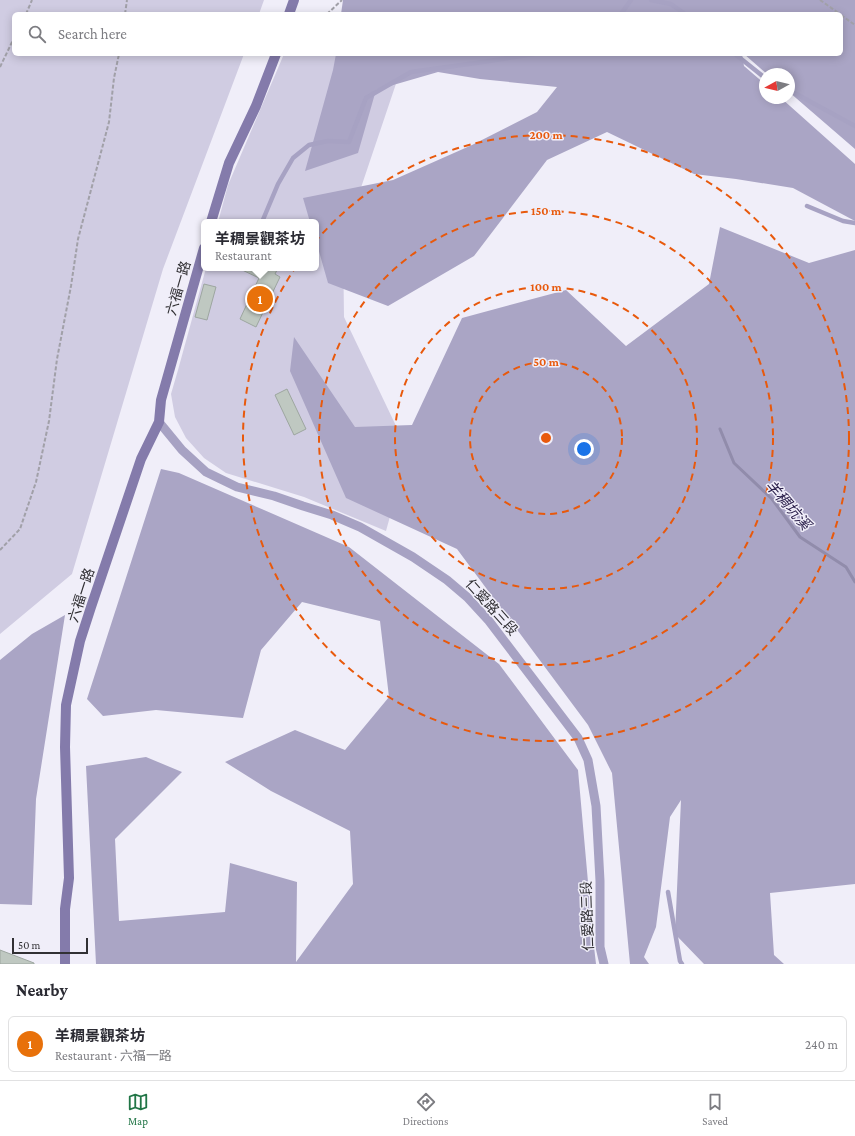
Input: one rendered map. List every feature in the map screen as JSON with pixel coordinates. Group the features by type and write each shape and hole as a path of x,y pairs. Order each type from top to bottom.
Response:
{"street":[{"path":"290,12 294,0"},
{"path":"212,219 229,163 256,106 275,56"},
{"name":"六福一路","path":"65,964 65,909 69,878 65,747 66,706 80,641 93,599 141,459 159,422 161,400 201,259"},
{"name":"仁愛路三段","path":"159,422 182,450 206,472 237,487 274,496 332,514 360,527 413,557 447,580 467,597 489,621 578,738 588,760 596,806 600,895 600,947 604,964"}],"lane":[{"path":"622,12 631,0"},
{"path":"651,0 671,4 682,12"},
{"path":"263,219 278,184 293,158 309,145 328,141 349,142 366,98 411,72 521,56"},
{"path":"738,56 759,73"},
{"path":"795,93 855,126"},
{"path":"807,206 843,221 855,223"},
{"path":"668,892 680,961 682,964"}],"path":[{"path":"27,12 32,0"},
{"path":"125,12 127,0"},
{"path":"329,12 342,0"},
{"path":"820,0 838,12"},
{"path":"843,16 855,25"},
{"path":"0,68 12,42"},
{"path":"0,550 20,530 36,482 49,421 57,359 71,286 78,239 109,122 114,78 119,56"}],"shaded area":[{"path":"0,0 264,0 260,12 12,12 12,56 243,56 163,269 72,574 0,634"},
{"path":"343,0 855,0 855,149 795,97 795,68 760,68 746,56 843,56 843,12 341,12"},
{"path":"283,56 405,56 343,241 344,317 408,451 386,531 304,497 226,473 204,458 186,438 175,417 171,394 205,271 319,271 319,219 219,219 228,185"},
{"path":"336,56 742,56 744,66 759,79 759,104 788,104 855,164 855,221 793,188 694,174 607,132 547,160 474,256 388,306 328,283 319,252 319,219 309,219 303,198 393,180 472,145 537,112 557,87 480,79 438,72 376,90 358,153 305,171"},
{"path":"720,227 809,263 855,250 855,884 770,893 774,955 784,964 704,964 675,934 681,800 670,817 656,927 644,957 649,964 630,964 612,773 588,725 457,549 346,498 290,371 294,337 355,427 412,425 462,318 566,290 626,346 709,284"},
{"path":"161,469 179,473 349,547 499,664 578,770 596,964 96,964 86,766 146,757 182,772 115,839 119,921 225,912 230,863 297,882 296,962 353,884 350,831 271,791 225,762 295,730 345,750 389,697 380,621 302,602 261,650 243,718 156,710 103,716 87,699"},
{"path":"65,615 36,799 32,905 0,904 0,660 32,634"}],"building":[{"path":"244,271 276,271 275,274 280,277 256,327 240,319 259,278"},
{"path":"204,284 216,287 207,320 195,317"},
{"path":"287,389 306,429 294,435 275,395"},
{"path":"0,950 34,963 34,964 0,964"}],"waterway":[{"name":"羊稠坑溪","path":"720,429 734,463 772,499 800,537 846,567 855,582"}],"place":[{"name":"羊稠景觀茶坊","path":"260,299"}]}
